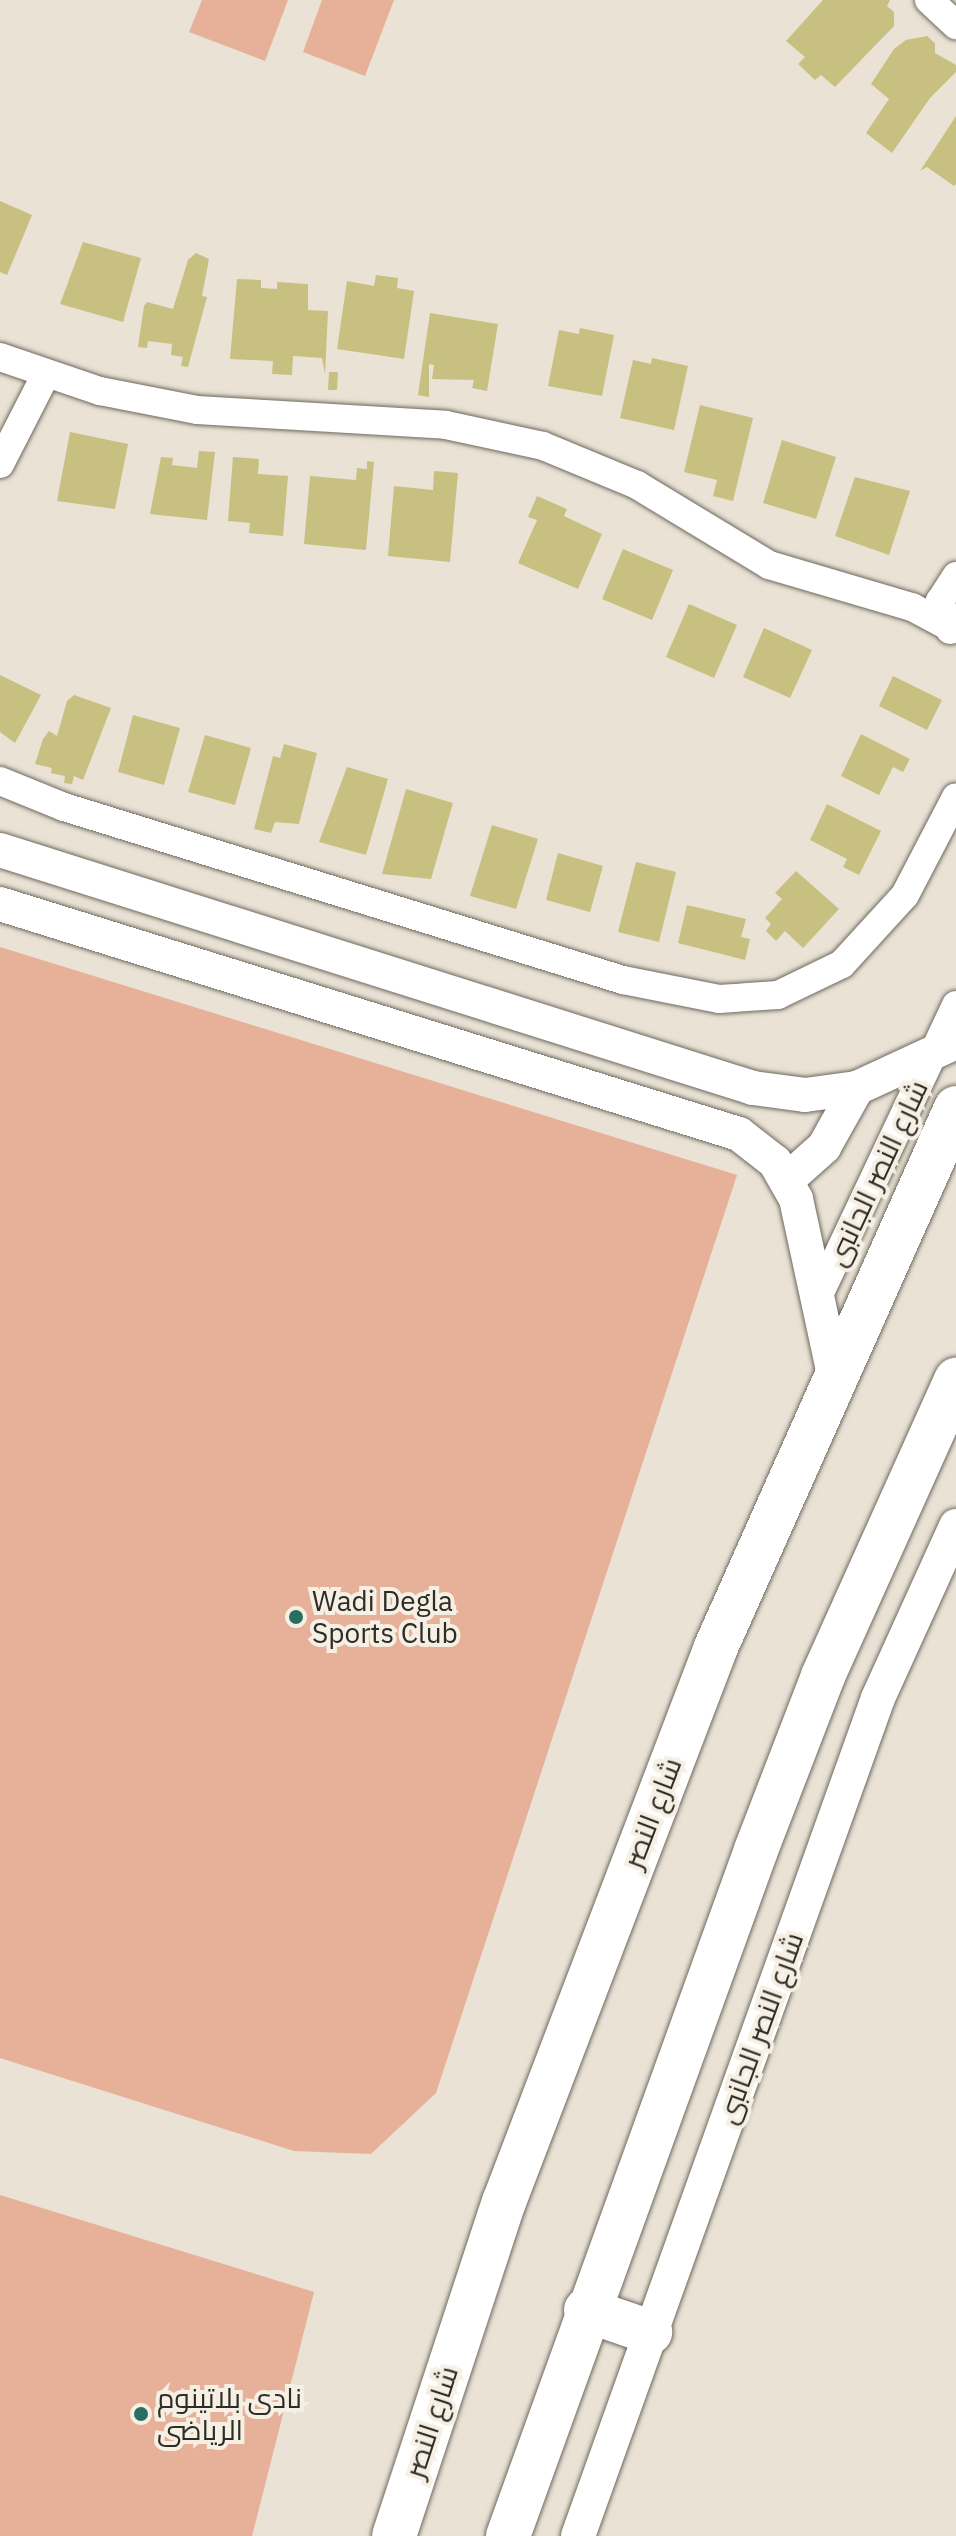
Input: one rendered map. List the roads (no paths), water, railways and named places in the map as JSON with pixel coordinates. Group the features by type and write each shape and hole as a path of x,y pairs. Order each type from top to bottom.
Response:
{"main road":[{"name":"شارع النصر","path":"394,2536 504,2202 716,1647 834,1375 956,1108"},
{"path":"508,2536 586,2310 823,1676 956,1380"},
{"path":"586,2310 650,2332"}],"street":[{"path":"929,0 956,25"},
{"path":"0,357 45,376 197,410 497,433 543,446 637,485 769,565 898,604 950,629"},
{"path":"0,464 45,376"},
{"path":"898,604 950,583"},
{"path":"950,583 939,613 950,629"},
{"path":"0,781 64,807 623,980 719,999 778,995 842,964 905,895 956,797"},
{"path":"0,850 753,1088 805,1095 857,1088 945,1048"},
{"path":"0,904 739,1134 760,1147 787,1180 818,1297 834,1375"},
{"name":"شارع النصر الجانبى","path":"818,1297 945,1048 956,1005"},
{"path":"787,1180 831,1138 857,1088"},
{"name":"شارع النصر الجانبى","path":"578,2536 878,1698 945,1564 956,1526"}],"place":[{"name":"Wadi Degla Sports Club","path":"296,1617"},
{"name":"نادى بلاتينوم الرياضى","path":"141,2414"}]}
